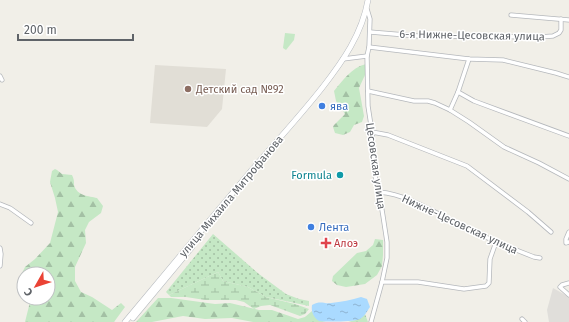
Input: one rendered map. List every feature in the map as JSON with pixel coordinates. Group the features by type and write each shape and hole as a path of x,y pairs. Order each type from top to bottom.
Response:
{"main road":[{"name":"улица Михаила Митрофанова","path":"125,322 173,268 219,208 299,116 337,68 358,31 368,0"},
{"name":"улица Михаила Митрофанова","path":"130,322 149,296"}],"street":[{"name":"Цесовская улица","path":"366,8 370,17 369,47 367,56 368,106 372,132 375,176 379,192 387,258 371,322"},
{"path":"511,14 569,20"},
{"name":"6-я Нижне-Цесовская улица","path":"370,32 418,36 540,37 553,36 559,33 561,19"},
{"path":"369,47 469,59 510,61 569,77"},
{"path":"343,59 367,56"},
{"path":"450,110 458,92 469,59"},
{"path":"368,91 414,101 432,101 450,110 504,147 569,178"},
{"path":"458,92 474,101 569,136"},
{"path":"372,132 388,135 467,166 528,212 551,232"},
{"name":"Нижне-Цесовская улица","path":"379,192 389,193 413,201 496,242 540,258"},
{"path":"0,204 10,208 31,223"},
{"path":"568,242 566,239 569,232"},
{"path":"382,282 418,282 464,289 487,285 489,283 490,259 496,242"},
{"path":"0,248 0,266"},
{"path":"569,283 560,286 561,289 569,295"}],"shaded area":[{"name":"Детский сад №92","path":"155,65 226,69 222,109 207,127 150,123"},
{"path":"553,288 569,297 569,322 549,322 547,310"}],"green space":[{"path":"285,33 295,34 294,40 286,50 283,48"},
{"path":"366,64 365,75 359,88 364,116 362,122 354,125 350,132 343,135 335,133 333,127 334,125 345,114 336,101 334,91 352,71"},
{"path":"55,169 62,174 72,175 74,185 80,193 97,198 103,206 101,213 89,222 85,230 86,243 75,267 75,281 81,292 112,310 121,303 125,307 114,322 25,322 29,306 56,306 56,266 26,266 50,243 58,212 50,182 52,171"},
{"path":"213,234 259,274 286,294 309,301 309,306 266,297 248,287 223,281 218,272 169,295 166,292"},
{"path":"375,239 383,240 382,266 377,275 365,284 346,287 337,285 332,281 333,276 357,253 366,251 373,245"},
{"path":"218,272 223,281 248,287 266,297 309,309 305,314 300,316 270,305 261,306 254,309 244,302 236,300 205,300 186,297 171,297 169,295"},
{"path":"158,298 171,298 215,304 230,303 259,310 272,310 298,319 305,317 312,311 317,318 326,322 253,322 232,318 205,319 183,316 152,322 136,322"},
{"path":"365,314 368,322 348,322 359,319"}],"water":[{"path":"361,297 367,299 370,307 365,315 360,319 333,322 319,321 313,314 312,305 320,302 339,302"}],"place":[{"name":"Детский сад №92","path":"188,89"},
{"name":"ява","path":"322,106"},
{"name":"Formula","path":"340,175"},
{"name":"Лента","path":"311,227"},
{"name":"Алоэ","path":"326,243"}]}
